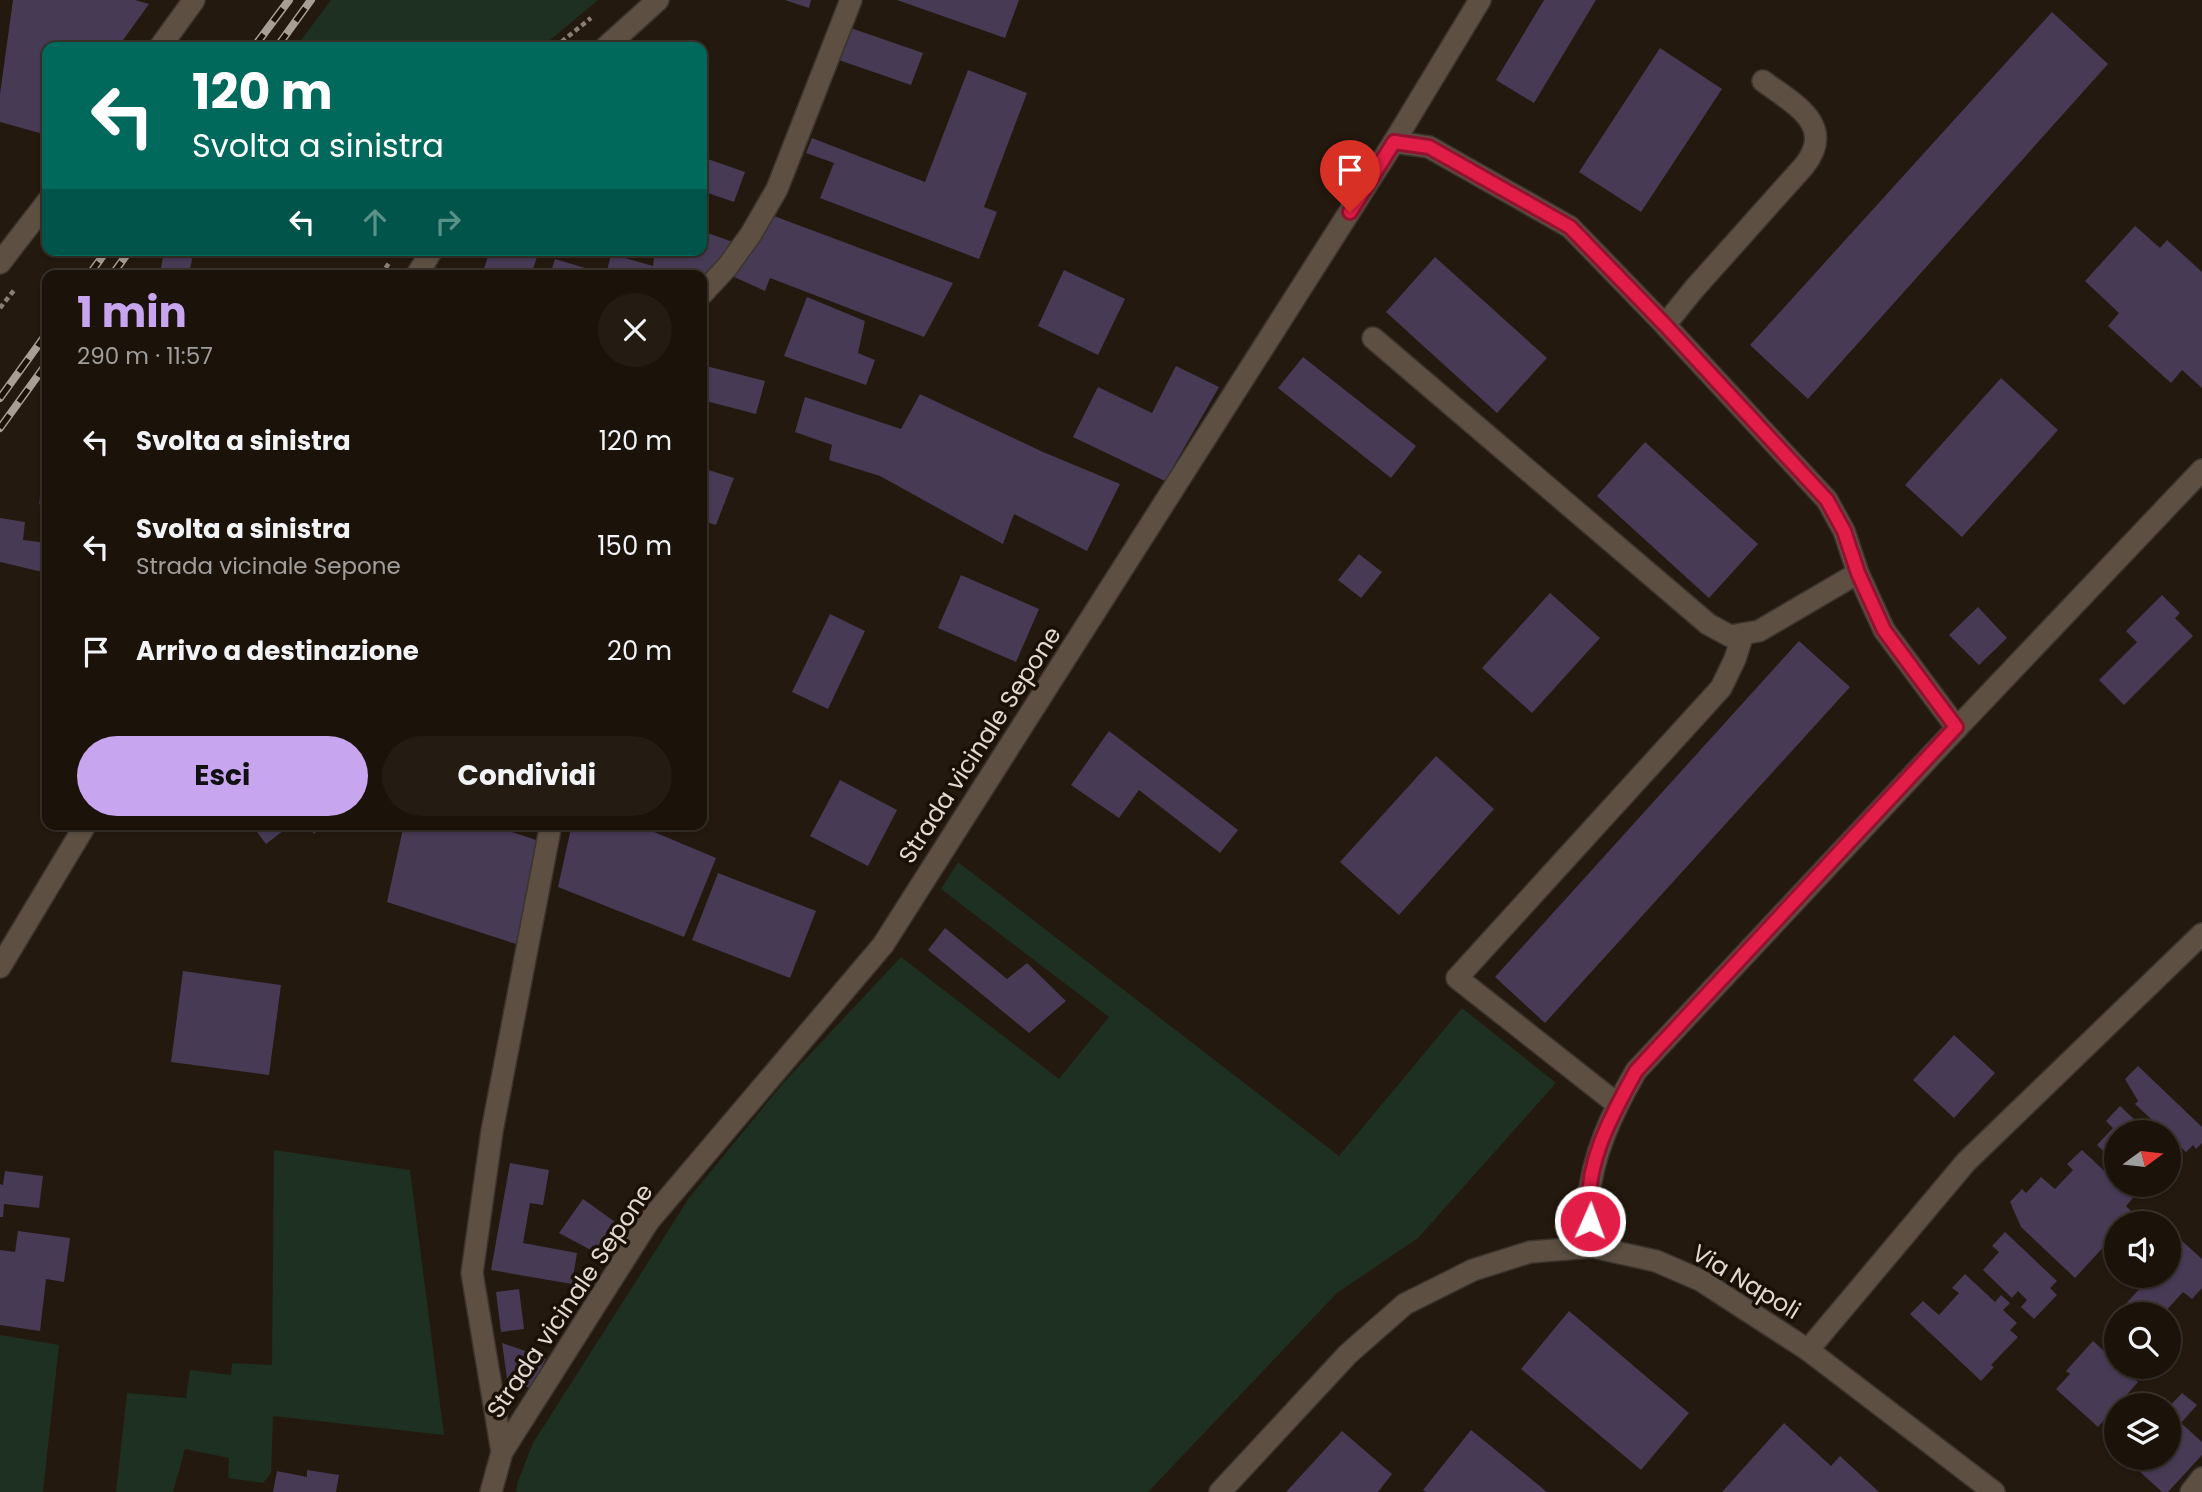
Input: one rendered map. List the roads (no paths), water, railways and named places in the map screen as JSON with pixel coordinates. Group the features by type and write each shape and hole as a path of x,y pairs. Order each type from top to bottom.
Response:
{"street":[{"path":"164,42 194,0"},
{"path":"612,42 658,0"},
{"path":"707,289 728,266 751,234 777,190 852,0"},
{"name":"Strada vicinale Sepone","path":"491,1492 502,1452 649,1222 883,945 1394,142 1480,0"},
{"path":"1665,325 1804,166 1814,148 1814,130 1806,113 1763,81"},
{"path":"1394,142 1429,147 1570,227 1665,325 1827,500 1844,531 1858,573 1884,630 1956,727"},
{"path":"0,263 42,208"},
{"path":"1373,338 1708,624 1730,636 1759,631 1858,573"},
{"path":"1593,1247 1587,1206 1595,1155 1617,1104 1636,1071 1956,727 2202,470"},
{"path":"1617,1104 1457,978 1721,688 1743,634"},
{"path":"0,967 82,830"},
{"path":"502,1452 472,1273 492,1131 550,830"},
{"path":"1808,1350 1966,1162 2202,934"},
{"name":"Via Napoli","path":"1220,1492 1348,1354 1405,1304 1473,1270 1531,1252 1593,1247 1656,1261 1700,1280 1808,1350 1994,1492"},
{"path":"2191,1492 2202,1478"}],"railway":[{"path":"258,42 289,0"},
{"path":"281,42 311,0"},
{"path":"93,270 103,256"},
{"path":"116,270 126,256"},
{"path":"0,398 42,340"},
{"path":"0,428 42,370"}]}
